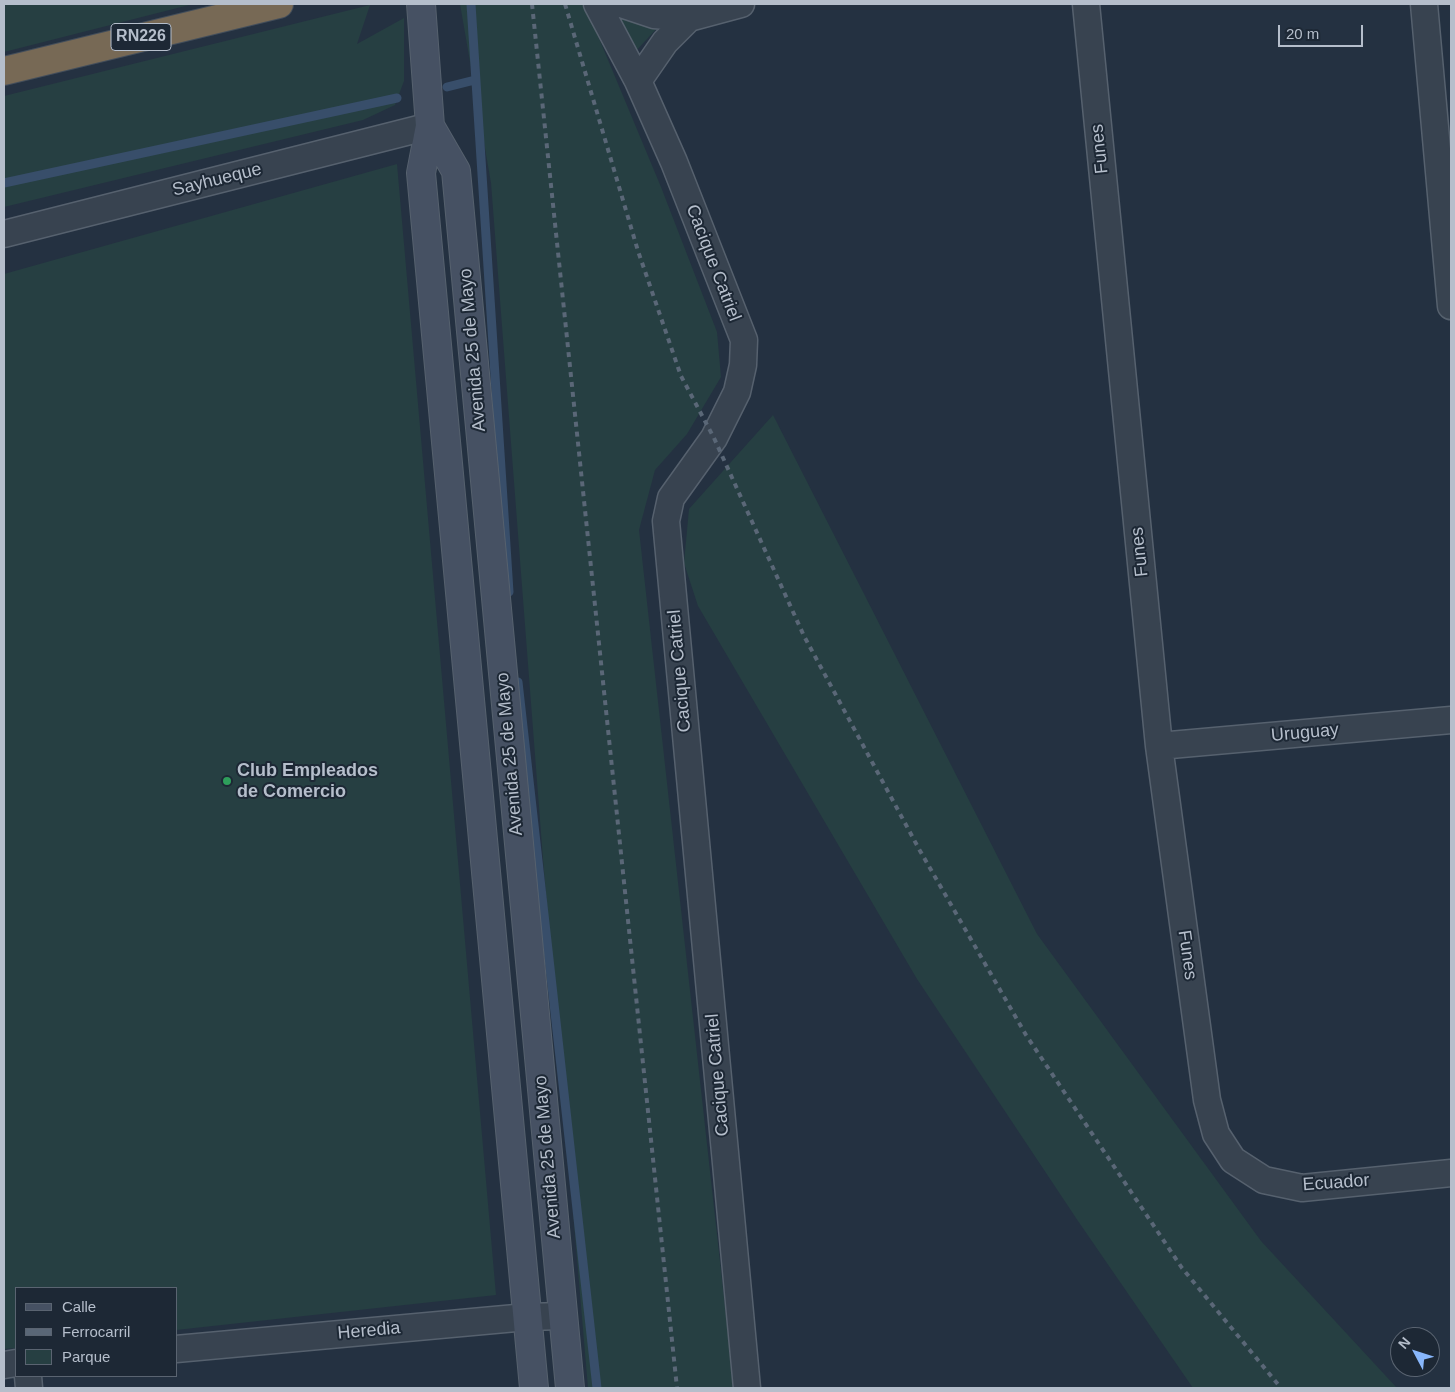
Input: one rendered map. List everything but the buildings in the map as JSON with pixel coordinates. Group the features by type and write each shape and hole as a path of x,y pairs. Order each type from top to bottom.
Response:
{"highway":[{"name":"RN226","path":"4,71 279,4"}],"street":[{"name":"Avenida 25 de Mayo","path":"420,4 430,126 421,173 534,1388"},
{"name":"Cacique Catriel","path":"597,4 638,81 674,162 744,340 743,365 737,392 714,438 671,498 666,521 747,1388"},
{"path":"621,4 654,15 689,18 741,4"},
{"name":"Funes","path":"1086,4 1159,746 1207,1100"},
{"path":"1424,4 1451,306"},
{"path":"638,81 660,48 689,18"},
{"name":"Avenida 25 de Mayo","path":"430,126 456,171 570,1388"},
{"name":"Sayhueque","path":"4,234 430,126"},
{"name":"Uruguay","path":"1159,746 1451,720"},
{"name":"Ecuador","path":"1207,1100 1216,1134 1233,1160 1264,1180 1302,1188 1451,1173"},
{"name":"Heredia","path":"178,1349 527,1317 562,1316"}],"green space":[{"path":"4,4 193,4 4,52"},
{"path":"460,4 582,4 591,19 661,187 717,332 721,377 687,434 655,470 639,530 734,1388 588,1388 543,859 491,183"},
{"path":"370,5 357,44 404,18 404,81 395,105 363,120 4,207 4,96"},
{"path":"616,17 659,26 636,51"},
{"name":"Club Empleados de Comercio","path":"397,164 496,1295 178,1330 178,1287 15,1287 15,1348 4,1349 4,274"},
{"path":"773,415 1037,934 1261,1241 1397,1388 1193,1388 1078,1221 917,979 698,606 684,563 689,509"}],"waterway":[{"path":"471,4 509,592"},
{"path":"447,87 475,80"},
{"path":"4,183 397,98"},
{"path":"518,682 597,1388"}],"railway":[{"path":"532,4 677,1388"},
{"path":"565,4 638,251 681,376 714,438 804,636 919,849 1026,1035 1182,1268 1281,1388"}],"place":[{"name":"Club Empleados de Comercio","path":"227,781"}]}
